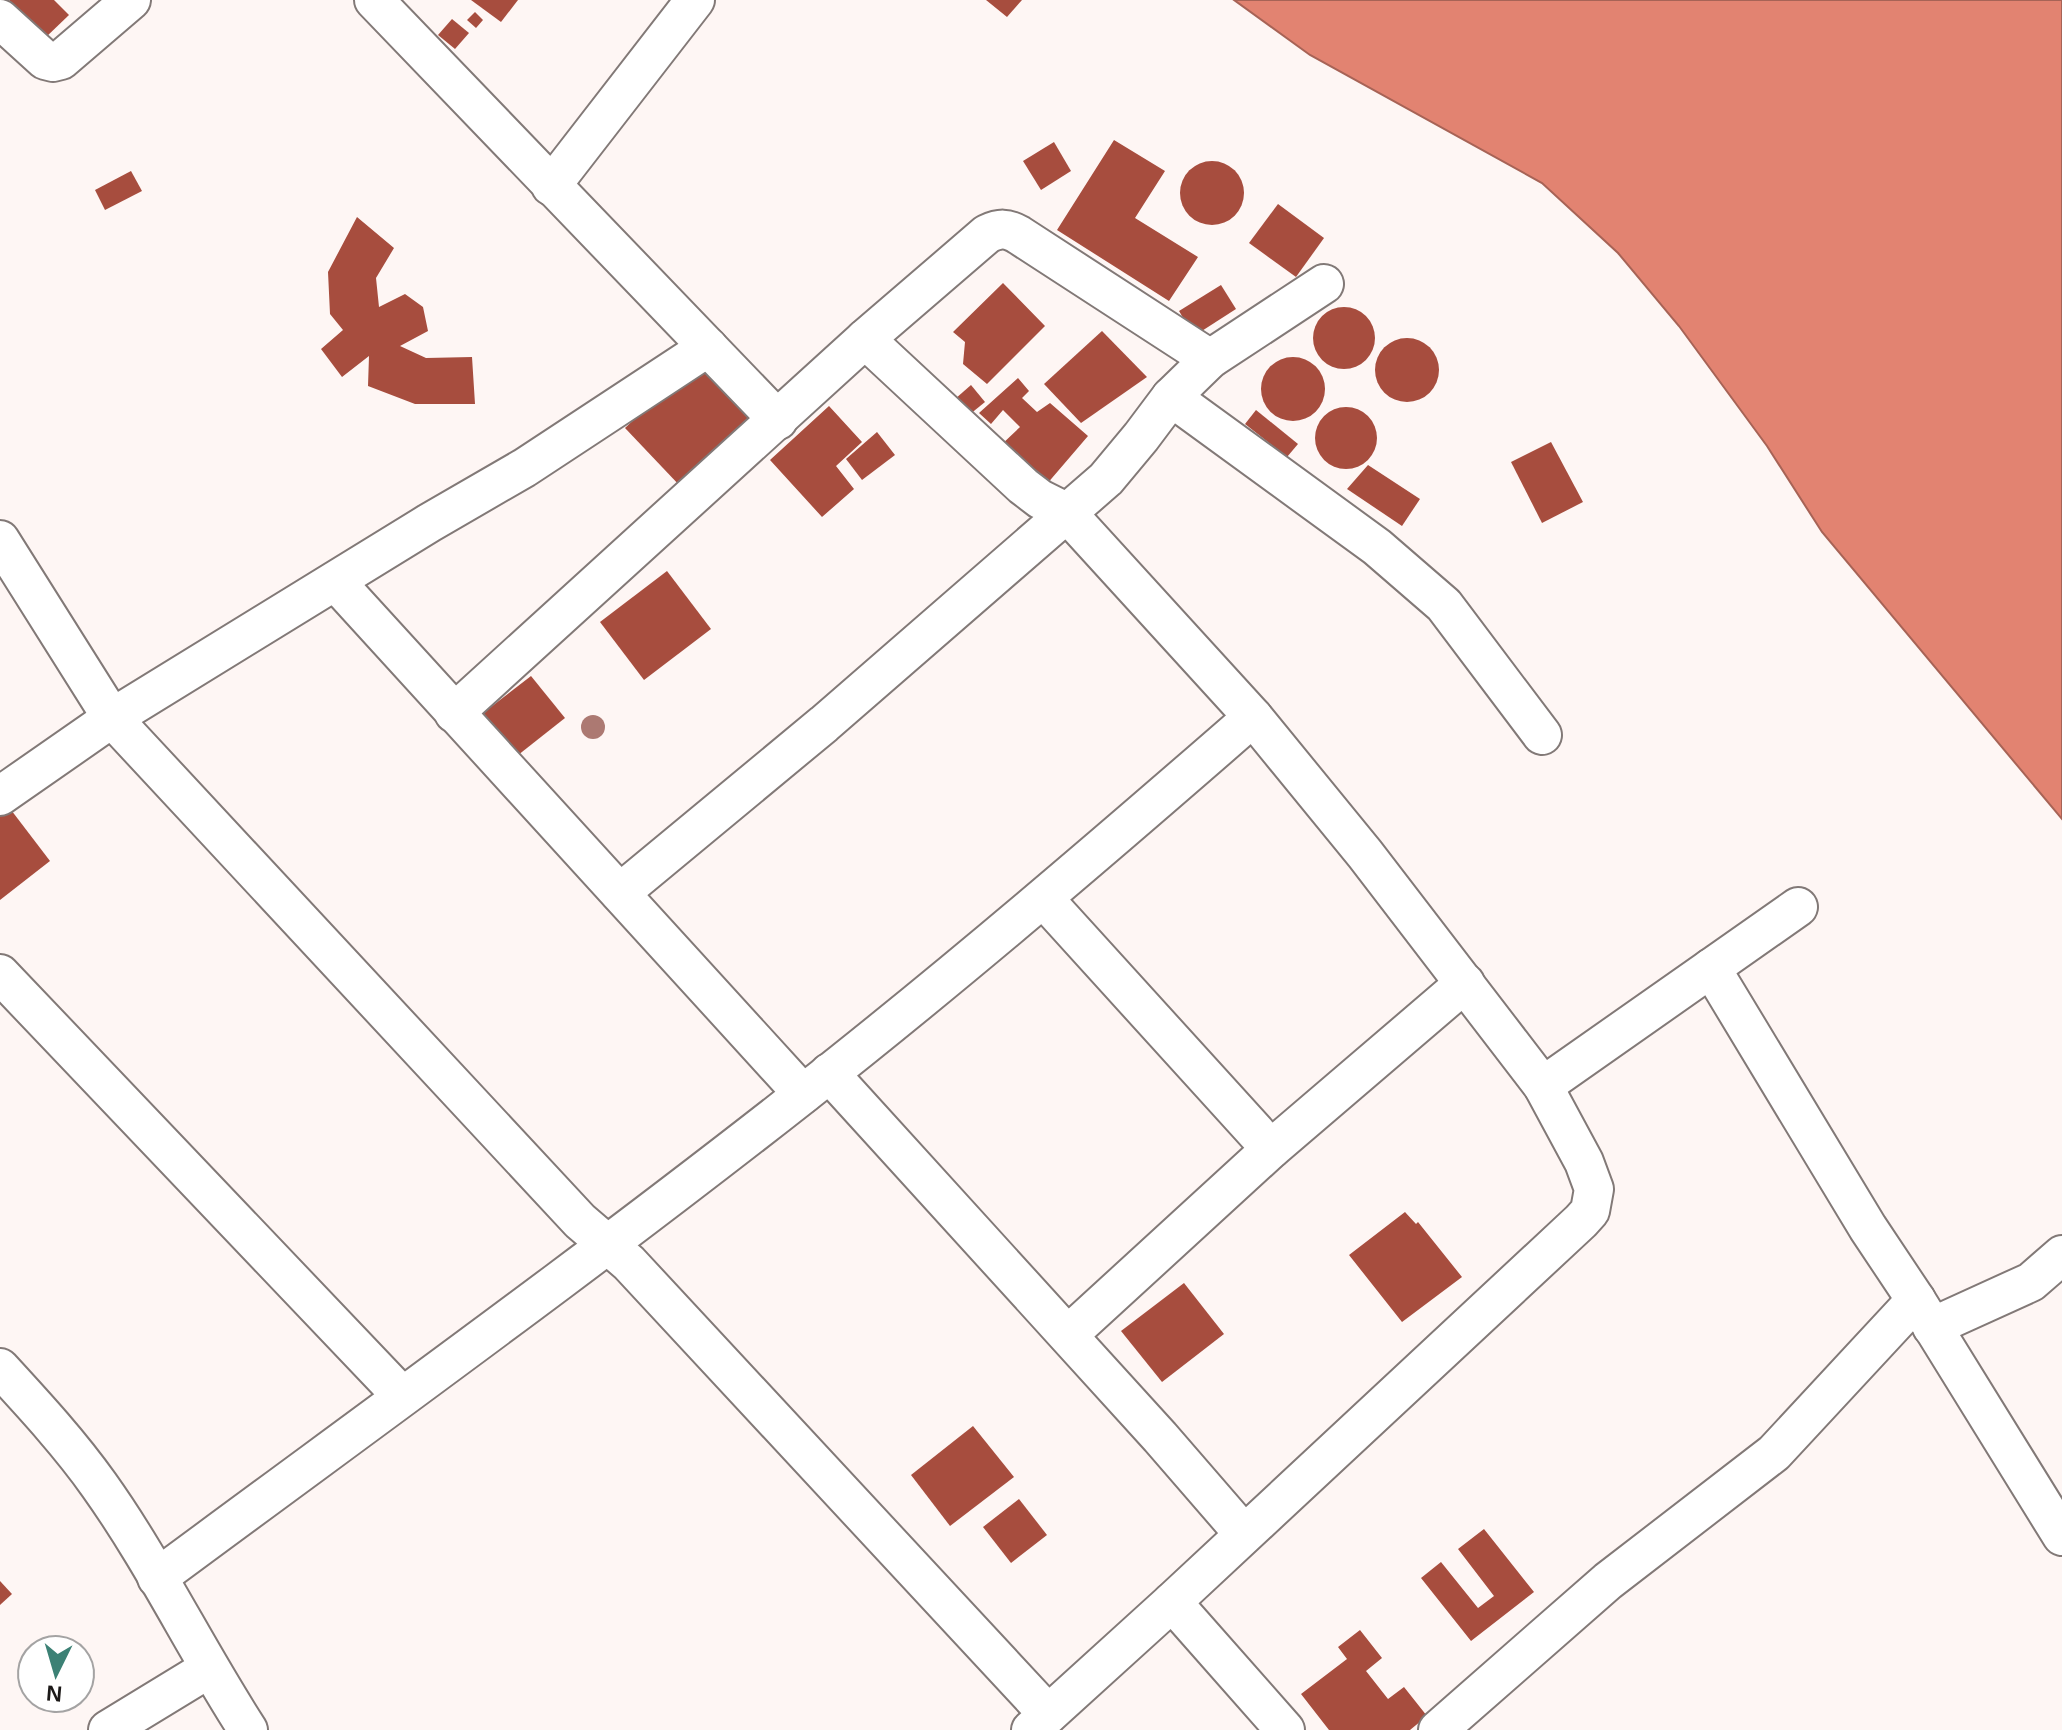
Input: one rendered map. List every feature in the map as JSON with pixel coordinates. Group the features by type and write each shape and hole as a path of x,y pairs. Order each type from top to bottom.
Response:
{"street":[{"path":"0,19 45,60 53,62 61,60 131,0"},
{"path":"374,0 778,420"},
{"path":"551,186 695,0"},
{"path":"454,713 865,339 987,234 1001,229 1019,235 1210,359"},
{"path":"620,893 824,724 1106,479 1171,397 1210,359 1324,284"},
{"path":"0,540 112,718 580,1221 629,1263 1040,1722 1590,1211 1594,1189 1543,1086 1365,854 1253,717 1066,512 1023,486 865,339"},
{"path":"0,796 112,718 524,468 708,347"},
{"path":"1171,397 1377,547 1444,605 1542,735"},
{"path":"336,582 620,893 1068,1335 1244,1534"},
{"path":"157,1578 609,1244 816,1084 1044,899 1253,717"},
{"path":"1044,899 1271,1149"},
{"path":"1543,1086 1798,907"},
{"path":"1711,968 1868,1228 2062,1536"},
{"path":"0,974 402,1396"},
{"path":"1068,1335 1271,1149 1465,983"},
{"path":"1438,1730 1608,1581 1774,1453 1924,1313 2031,1282 2062,1255"},
{"path":"5,1383 98,1484 248,1730"},
{"path":"1172,1602 1285,1730"},
{"path":"108,1730 208,1669"}],"shaded area":[{"path":"1234,0 2062,0 2062,819 1822,532 1767,446 1679,326 1618,253 1542,183 1310,55"}],"building":[{"path":"54,0 69,15 44,39 8,2"},
{"path":"471,0 518,0 501,22"},
{"path":"986,0 1022,0 1007,17"},
{"path":"475,12 483,20 476,28 467,20"},
{"path":"452,19 469,33 455,49 438,35"},
{"path":"1114,140 1165,171 1135,218 1198,257 1169,301 1057,230"},
{"path":"1054,142 1071,171 1041,190 1023,161"},
{"path":"1212,161 1230,167 1238,175 1244,193 1238,211 1230,219 1212,225 1194,219 1186,211 1180,193 1186,175 1194,167"},
{"path":"131,171 142,191 105,210 95,190"},
{"path":"1278,204 1324,238 1296,277 1249,243"},
{"path":"357,217 394,248 376,278 379,307 405,294 423,307 428,331 400,346 426,358 472,357 475,404 415,404 368,386 369,356 342,377 321,349 343,330 330,314 328,272"},
{"path":"1003,283 1045,326 987,384 963,364 965,342 953,332"},
{"path":"1221,285 1236,309 1194,336 1179,311"},
{"path":"1338,307 1350,307 1366,316 1373,326 1373,350 1366,360 1350,369 1338,369 1318,355 1313,344 1313,332 1327,312"},
{"path":"1102,331 1147,377 1081,423 1044,384"},
{"path":"1407,338 1425,344 1433,352 1439,370 1433,388 1425,396 1407,402 1389,396 1381,388 1375,370 1381,352 1389,344"},
{"path":"1293,357 1311,363 1319,371 1325,389 1319,407 1311,415 1293,421 1275,415 1267,407 1261,389 1267,371 1275,363"},
{"path":"695,362 750,420 681,487 625,428"},
{"path":"1018,378 1029,391 1022,398 1037,412 1050,403 1088,436 1046,485 1000,446 1020,427 1003,410 991,424 979,413"},
{"path":"971,385 985,402 969,415 955,399"},
{"path":"829,406 862,442 836,466 854,489 822,517 770,460"},
{"path":"1340,407 1352,407 1368,416 1375,426 1375,450 1368,460 1352,469 1340,469 1320,455 1315,444 1315,432 1329,412"},
{"path":"1256,410 1298,444 1287,457 1245,424"},
{"path":"877,432 895,455 862,480 846,459"},
{"path":"1551,442 1583,502 1542,523 1511,462"},
{"path":"1368,465 1420,499 1402,526 1347,489"},
{"path":"667,571 711,629 644,680 600,622"},
{"path":"531,676 565,718 508,763 474,720"},
{"path":"5,802 50,861 0,900 0,806"},
{"path":"1405,1212 1416,1224 1418,1222 1462,1277 1402,1322 1349,1255"},
{"path":"1184,1283 1224,1334 1162,1382 1121,1331"},
{"path":"973,1426 1014,1477 950,1526 911,1475"},
{"path":"1019,1499 1047,1535 1011,1563 983,1527"},
{"path":"1484,1529 1534,1592 1471,1641 1421,1578 1441,1562 1478,1608 1494,1596 1458,1549"},
{"path":"0,1581 12,1594 0,1605"},
{"path":"1360,1630 1382,1658 1366,1671 1388,1699 1404,1687 1427,1716 1410,1730 1329,1730 1301,1694 1347,1659 1338,1647"}]}
